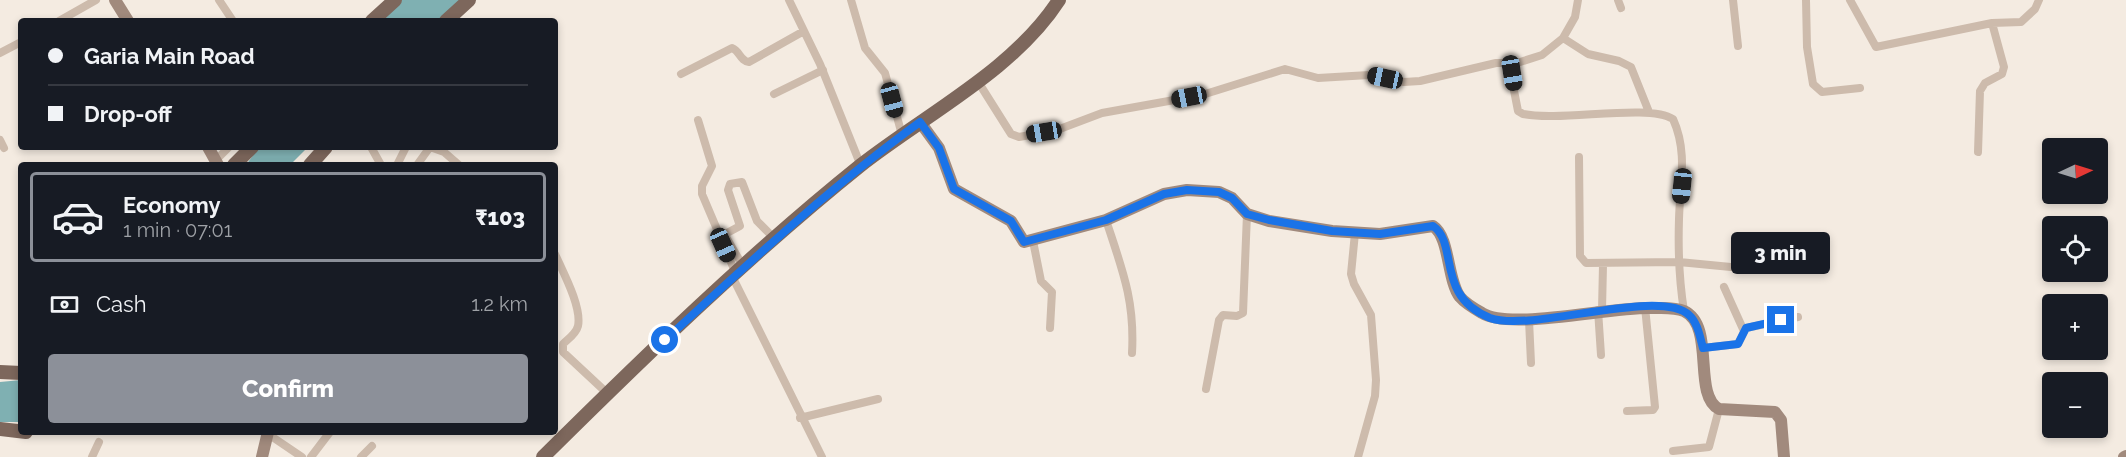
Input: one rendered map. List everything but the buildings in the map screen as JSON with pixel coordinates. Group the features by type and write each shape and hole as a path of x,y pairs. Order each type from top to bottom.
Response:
{"main road":[{"path":"375,18 395,0"},
{"path":"449,18 469,0"},
{"path":"545,456 607,393 776,239 861,166 1019,49 1059,0"},
{"path":"237,162 249,150"},
{"path":"313,162 323,150"},
{"path":"0,372 18,373"},
{"path":"0,429 18,431"}],"street":[{"path":"64,18 96,0"},
{"path":"116,0 126,18"},
{"path":"219,0 231,18"},
{"path":"789,0 823,70 861,166"},
{"path":"851,0 865,48 885,73 902,135"},
{"path":"977,80 1011,134 1019,137 1057,130 1121,108 1219,91 1285,69 1318,78 1370,75 1404,82 1420,81 1496,63 1509,65 1542,56 1563,38 1575,17 1578,0"},
{"path":"1733,0 1738,46"},
{"path":"1806,0 1807,47 1813,84 1822,92 1860,88"},
{"path":"1850,0 1876,47 1992,23 2021,22 2035,9 2039,0"},
{"path":"1978,152 1980,91 1985,83 2002,74 2004,67 1992,23"},
{"path":"681,74 732,48 743,60 749,62 804,32"},
{"path":"1563,38 1588,54 1618,61 1631,67 1649,112"},
{"path":"0,53 18,44"},
{"path":"1509,65 1518,111 1523,114 1563,118 1649,112 1665,114 1673,119 1682,149 1679,262 1684,311"},
{"path":"774,94 823,70"},
{"path":"698,120 712,166 702,186 702,194 800,418 822,457"},
{"path":"920,122 939,148 954,189 1011,221 1020,239 1033,241 1106,220 1164,194 1187,190 1219,192 1232,198 1247,214 1295,225 1380,234 1433,226 1441,236 1455,287 1462,300 1490,318 1528,320 1600,310 1645,307 1684,311 1695,322 1703,348 1708,398 1712,406 1719,410 1772,411 1777,414 1781,420 1784,457"},
{"path":"438,150 456,162"},
{"path":"1578,158 1581,256 1586,263 1603,265 1679,262 1762,270"},
{"path":"738,273 726,237 727,232 740,226 728,190 730,184 742,182 757,221 776,239"},
{"path":"1206,389 1219,320 1223,315 1237,316 1243,312 1247,214"},
{"path":"1106,220 1131,298 1134,318 1132,353"},
{"path":"1354,233 1353,284 1371,315 1376,380 1375,396 1358,457"},
{"path":"1033,241 1041,281 1052,292 1050,328"},
{"path":"558,261 572,293 578,322 576,331 563,344 563,352 607,393"},
{"path":"1601,355 1600,310 1603,265"},
{"path":"1703,348 1738,344 1743,330 1724,287"},
{"path":"1627,411 1653,410 1655,407 1645,307"},
{"path":"1743,330 1798,317"},
{"path":"1528,320 1531,363"},
{"path":"800,418 878,399"},
{"path":"1673,451 1709,447 1719,410"},
{"path":"262,457 268,435"},
{"path":"271,435 302,457"},
{"path":"311,457 328,435"},
{"path":"92,457 99,442"},
{"path":"361,457 372,446"}],"water":[{"path":"402,0 460,0 441,18 382,18"},
{"path":"257,150 305,150 293,162 248,162"},
{"path":"18,380 18,422 0,422 0,382"}],"route":[{"path":"665,340 795,221 861,166 920,122 939,148 954,189 1011,221 1020,239 1024,242 1050,237 1106,220 1171,192 1207,190 1232,198 1242,206 1247,214 1332,231 1380,234 1433,226 1441,236 1458,294 1462,300 1490,318 1526,320 1602,310 1670,308 1684,311 1695,322 1703,348 1738,344 1746,328 1781,320"}]}
